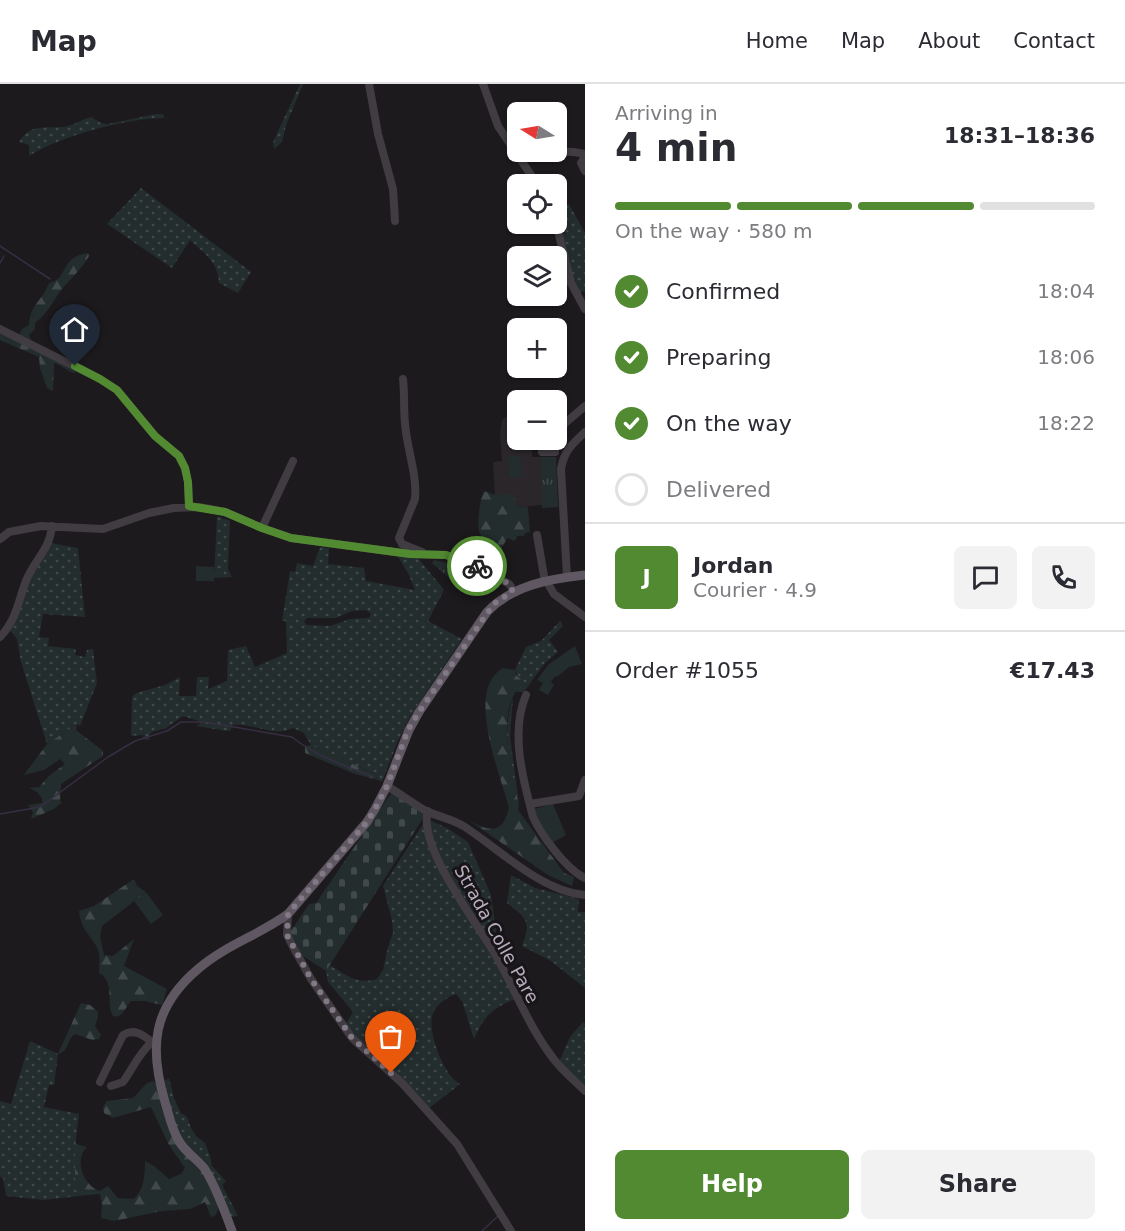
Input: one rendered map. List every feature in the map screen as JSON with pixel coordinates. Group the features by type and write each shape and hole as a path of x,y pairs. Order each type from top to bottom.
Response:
{"main road":[{"path":"232,1231 206,1172 185,1150 175,1132 159,1080 153,1042 169,1005 195,971 216,956 275,924 288,914 367,822 387,786 402,746 419,712 496,602 524,587 585,575"}],"street":[{"path":"369,84 378,134 393,189 395,221"},
{"path":"483,84 498,126 507,139"},
{"path":"567,155 582,156 585,171"},
{"path":"559,234 571,283 585,309"},
{"path":"0,329 100,379 117,390 155,436 179,456 188,482 189,506"},
{"path":"403,379 405,431 414,470 415,499 399,538 402,544 426,554"},
{"path":"567,422 585,406"},
{"path":"567,577 562,505 563,456 585,432"},
{"path":"543,450 542,452 555,452 563,456"},
{"path":"262,528 293,461"},
{"path":"0,539 9,532 52,526 103,529 149,513 189,506 225,512 291,538 373,547 410,554 450,556 481,568 505,582 507,590 512,592"},
{"path":"0,637 12,623 26,581 47,547 52,526"},
{"path":"537,535 546,582 552,592 585,617"},
{"path":"526,694 521,710 519,748 527,801 538,826 574,872 585,878"},
{"path":"527,801 579,796 585,780"},
{"path":"387,786 428,811 466,828 530,874 559,887 585,895"},
{"name":"Strada Colle Pare","path":"428,811 426,828 453,891 496,955 530,1026 552,1057 585,1091"},
{"path":"288,914 287,935 292,945 311,979 352,1038 402,1083 457,1144 511,1231"},
{"path":"100,1082 123,1035 135,1032 153,1042 135,1061 124,1081 111,1086"}],"shaded area":[{"path":"507,417 507,450 532,450 532,457 541,457 543,505 516,507 495,495 493,462 502,461 500,434 502,420"}],"green space":[{"path":"300,84 303,84 286,125 282,142 274,149 273,142"},
{"path":"163,114 164,118 132,121 76,135 29,156 29,145 19,142 29,131 68,126 91,117 108,124"},
{"path":"141,188 251,272 238,293 219,283 213,264 206,254 190,240 172,268 107,224"},
{"path":"569,204 585,233 585,291 578,293 572,282 567,246 564,246 562,234 567,234 567,205"},
{"path":"88,253 89,256 83,265 35,323 35,329 29,335 31,339 29,341 19,336 22,329 29,325 34,307 49,283 59,277 72,259"},
{"path":"0,331 78,370 74,373 54,363 53,391 47,388 39,357 0,340"},
{"path":"508,456 520,456 522,477 509,478"},
{"path":"541,457 556,457 558,507 542,508"},
{"path":"484,491 495,495 514,494 516,507 527,506 528,509 530,532 525,533 524,536 517,536 515,541 507,538 500,552 485,541 479,531 479,511"},
{"path":"217,516 230,521 228,569 232,577 214,578"},
{"path":"51,543 78,548 85,617 43,614 39,637 49,638 48,646 76,649 75,655 85,657 87,650 93,649 97,683 80,726 77,724 47,744 21,662 17,639 10,630 27,584"},
{"path":"320,547 329,548 328,564 364,568 366,581 415,590 397,555 418,558 444,590 428,621 462,639 411,715 382,782 375,774 311,745 304,733 293,728 278,732 233,725 228,731 196,726 200,724 199,721 183,716 166,728 152,732 148,737 150,740 142,739 144,735 131,736 132,697 136,693 165,685 180,677 179,696 196,696 197,677 209,677 208,689 227,681 228,650 246,646 255,667 287,653 286,621 282,621 290,571 295,572 297,563 313,566","holes":["366,610 371,614 369,618 350,619 330,626 307,625 304,622 307,618 336,618 352,611"]},
{"path":"434,560 462,567 454,582 432,563"},
{"path":"196,566 214,567 214,581 196,581"},
{"path":"560,621 563,626 549,640 558,652 544,664 524,692 516,692 520,680 515,670 526,647 541,641"},
{"path":"575,646 582,664 569,667 557,677 555,676 551,682 554,685 548,695 539,690 543,683 537,680 549,664"},
{"path":"503,668 515,670 516,675 525,683 515,693 507,717 508,748 519,804 518,810 564,873 574,877 572,886 548,875 470,821 490,829 495,828 503,823 509,808 493,755 486,713 486,695 492,679"},
{"path":"513,697 510,736 519,804 510,764 507,737 509,710"},
{"path":"77,724 76,730 103,751 103,756 61,784 60,801 62,802 54,809 31,819 33,812 28,805 42,803 42,798 29,788 39,787 65,764 60,759 44,770 24,775 47,744"},
{"path":"311,745 375,774 378,780 355,774 305,753 305,746"},
{"path":"392,792 425,815 326,971 303,956 289,934 309,904 316,903"},
{"path":"553,804 566,835 552,843 536,820 534,809"},
{"path":"429,820 447,828 468,842 491,895 496,931 493,946 516,999 490,1014 481,1024 474,1039 462,1001 456,994 445,999 436,1008 431,1023 438,1053 448,1072 460,1084 428,1109 362,1046 345,1025 353,1012 328,982 326,971 330,965 358,980 377,979 383,970 393,933 383,886 423,824"},
{"path":"511,875 535,888 579,899 578,912 585,912 585,988 551,961 522,946 527,925 523,917 507,903"},
{"path":"134,879 137,886 146,892 102,926 100,937 104,955 113,956 134,939 124,966 167,989 162,1005 131,1001 122,1014 113,1016 109,987 99,973 99,953 85,930 79,911 94,906"},
{"path":"146,892 163,915 151,924 134,901"},
{"path":"81,1003 90,1005 98,1012 95,1026 101,1035 99,1039 92,1040 75,1034 64,1051 58,1054"},
{"path":"583,1022 585,1023 585,1089 559,1062 570,1037"},
{"path":"30,1041 58,1054 54,1085 49,1085 44,1107 79,1114 75,1155 79,1196 44,1200 6,1196 3,1178 0,1177 0,1101 11,1104"},
{"path":"169,1078 181,1113 187,1117 196,1136 205,1143 212,1166 226,1181 222,1185 238,1216 229,1217 180,1139 163,1082"},
{"path":"153,1081 156,1083 173,1133 198,1163 219,1206 216,1215 211,1217 205,1202 190,1209 162,1211 114,1221 101,1218 100,1194 79,1196 75,1179 75,1144 87,1147 83,1152 81,1165 89,1184 100,1191 108,1186 118,1198 134,1199 140,1191 145,1172 145,1161 169,1179 181,1174 185,1168 169,1145 151,1107 113,1118 104,1113 103,1107 107,1101 133,1098 147,1083"}],"waterway":[{"path":"0,246 50,279"},
{"path":"0,263 4,256"},
{"path":"0,814 40,807 108,757 135,741 167,731 181,722 205,722 292,737 321,755 373,777"},
{"path":"482,1231 498,1216"}],"way so far":[{"path":"391,1073 352,1038 311,979 287,935 288,914 367,822 387,786 408,730 419,712 488,612 496,602 512,592 511,585 477,566"}],"route":[{"path":"75,366 117,390 155,436 179,456 188,482 189,506 225,512 291,538 352,547 373,547 410,554 441,554 477,566"}]}
